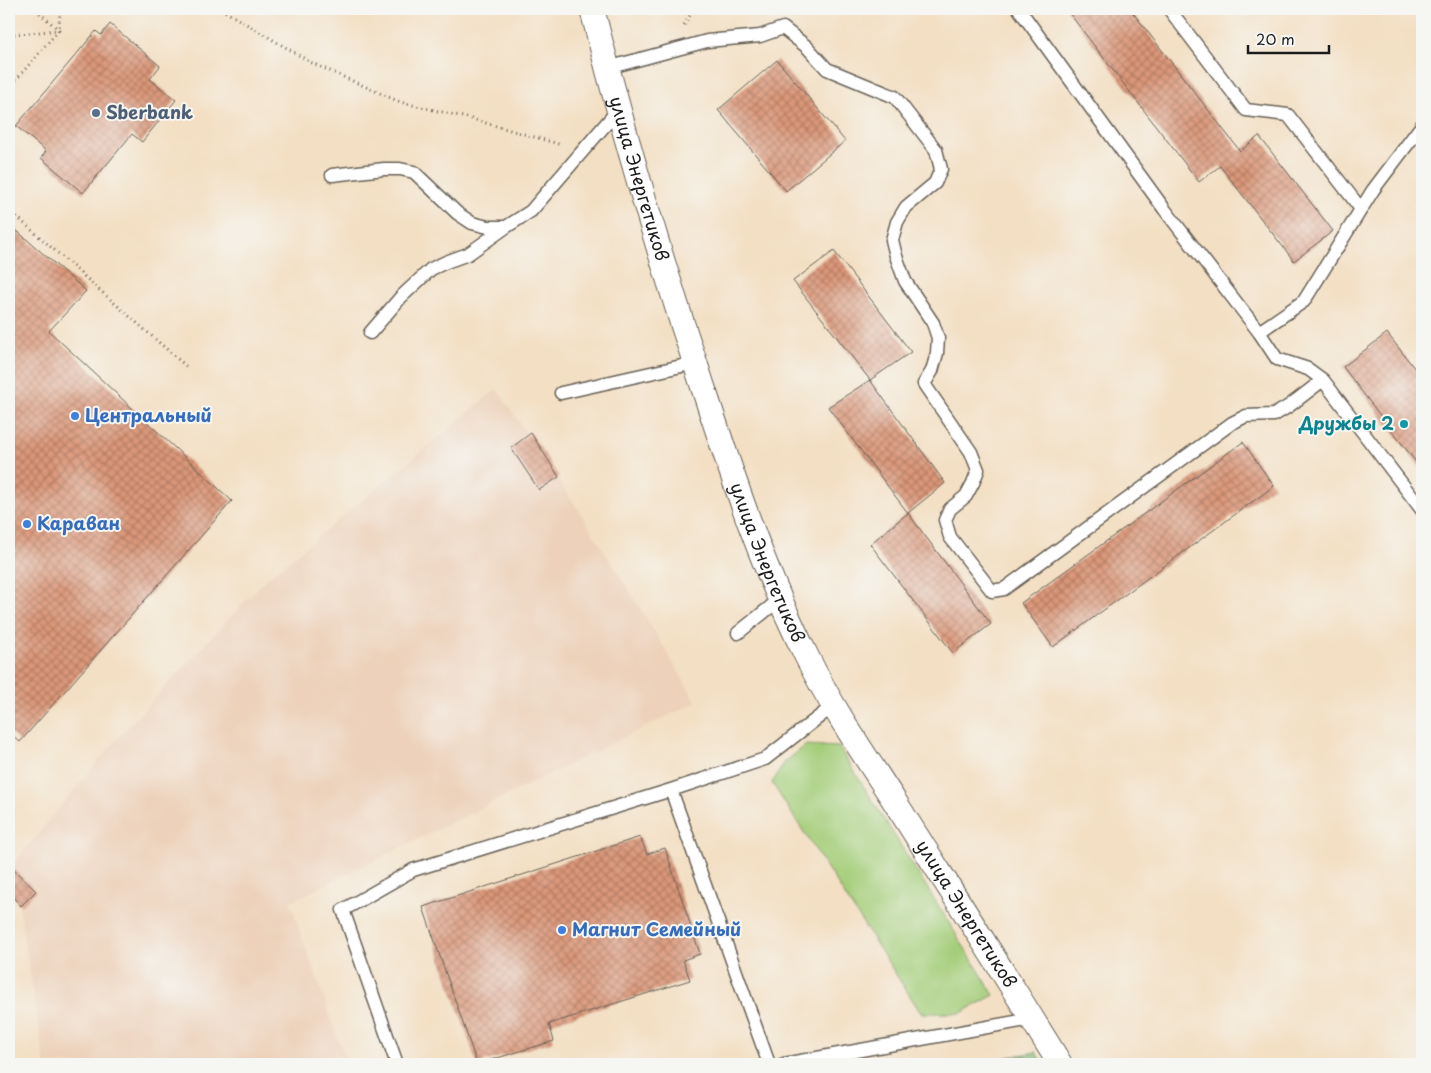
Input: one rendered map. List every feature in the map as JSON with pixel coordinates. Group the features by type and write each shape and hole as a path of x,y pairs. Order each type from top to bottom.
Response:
{"street":[{"name":"улица Энергетиков","path":"592,9 618,110 695,363 731,474 779,600 832,706 890,794 1060,1064"}],"lane":[{"path":"1019,9 1165,210 1259,332 1277,359 1308,369 1323,380 1422,510"},
{"path":"1169,9 1246,110 1288,115 1361,209"},
{"path":"607,68 707,41 760,36 783,28 807,48 827,69 895,97 936,150 941,169 935,183 906,207 897,222 892,240 905,281 933,323 938,338 937,353 932,371 924,384 971,452 978,470 966,496 950,509 945,520 950,537 992,591 1004,589 1232,423 1246,416 1274,415 1323,380"},
{"path":"370,333 401,297 430,269 468,254 531,211 618,110"},
{"path":"1259,332 1304,301 1373,190 1422,125"},
{"path":"332,175 384,168 414,172 457,214 472,223 488,227 506,227"},
{"path":"561,393 695,363"},
{"path":"738,633 779,600"},
{"path":"397,1064 343,910 413,870 765,759 832,706"},
{"path":"671,790 769,1064"},
{"path":"784,1064 1032,1019"}],"path":[{"path":"9,13 12,9"},
{"path":"35,9 59,30"},
{"path":"9,88 59,30 60,9"},
{"path":"221,9 312,63 400,102 472,119 564,145 575,161"},
{"path":"9,34 59,30"},
{"path":"9,210 188,368"}],"shaded area":[{"path":"497,389 579,511 647,619 696,702 290,902 347,1064 45,1064 12,865 114,742 264,581"}],"green space":[{"path":"806,745 839,747 994,995 961,1013 921,1013 772,783 785,762"},
{"path":"1036,1052 1043,1064 968,1064"}],"building":[{"path":"1066,9 1130,9 1240,151 1259,136 1333,231 1294,261 1220,166 1199,182"},
{"name":"Sberbank","path":"110,24 160,66 150,79 176,100 142,142 132,134 83,193 41,158 46,151 16,126 96,31 101,35"},
{"path":"777,60 845,141 786,191 718,110"},
{"name":"Центральный","path":"9,224 86,291 49,331 232,501 20,742 9,732"},
{"path":"834,251 911,352 870,380 793,281"},
{"name":"Дружбы 2","path":"1387,333 1422,378 1422,470 1343,367"},
{"path":"870,380 945,483 908,513 828,407"},
{"path":"531,433 559,477 539,490 511,448"},
{"path":"1243,442 1274,486 1053,647 1021,603"},
{"path":"908,513 991,624 953,653 870,544"},
{"name":"Магнит Семейный","path":"640,837 647,854 665,848 700,954 683,960 690,980 549,1024 554,1041 477,1064 423,907"},
{"path":"9,865 36,891 21,906 9,893"}],"place":[{"name":"Sberbank","path":"96,113"},
{"name":"Центральный","path":"75,416"},
{"name":"Дружбы 2","path":"1404,424"},
{"name":"Караван","path":"27,524"},
{"name":"Магнит Семейный","path":"562,930"}]}
